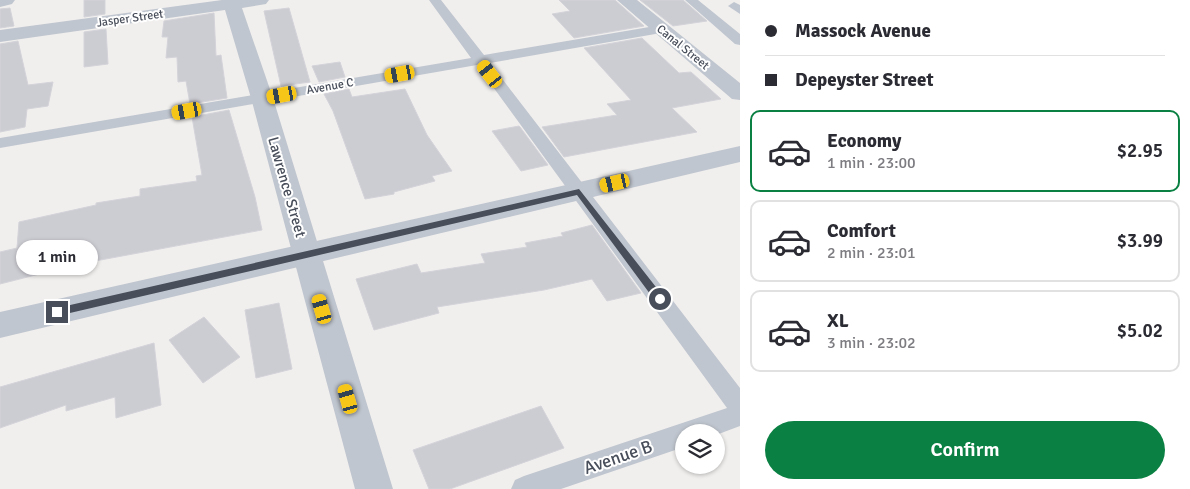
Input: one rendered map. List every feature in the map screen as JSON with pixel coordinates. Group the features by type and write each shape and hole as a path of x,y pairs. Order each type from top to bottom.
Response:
{"street":[{"path":"0,2 6,0"},
{"name":"Jasper Street","path":"0,36 232,2 260,0"},
{"name":"Canal Street","path":"626,0 740,94"},
{"name":"Lawrence Street","path":"232,2 262,98 374,489"},
{"path":"0,325 740,154"}],"lane":[{"path":"435,0 478,60 740,406"},
{"path":"691,0 740,41"},
{"name":"Avenue C","path":"0,143 661,29"},
{"path":"715,424 740,416"},
{"name":"Avenue B","path":"524,489 675,438"}],"building":[{"path":"84,0 105,0 105,14 84,17"},
{"path":"559,0 615,0 644,26 574,38 552,14 570,11"},
{"path":"640,0 683,0 707,21 673,26"},
{"path":"10,8 14,26 0,28 0,9"},
{"path":"289,8 310,82 281,86 264,11"},
{"path":"214,13 216,56 221,55 227,98 190,104 186,81 178,82 177,57 166,58 168,37 162,37 164,21"},
{"path":"106,29 108,64 84,67 84,32"},
{"path":"642,38 679,73 691,72 721,99 672,108 697,132 564,157 542,127 617,115 607,104 631,100 584,48"},
{"path":"18,41 28,85 53,82 48,106 27,109 25,127 0,132 0,44"},
{"path":"340,62 345,77 319,82 312,66"},
{"path":"349,89 352,97 405,89 427,135 452,171 432,176 435,181 394,192 394,194 365,199 333,111 324,94"},
{"path":"229,110 255,197 262,230 79,264 0,284 0,252 17,248 19,222 96,205 96,203 140,196 140,189 197,181 196,176 202,175 192,117"},
{"path":"519,126 548,165 521,171 492,131"},
{"path":"592,225 641,293 607,301 592,279 544,290 437,307 439,313 374,330 356,279 417,264 421,273 485,263 481,254 527,247 525,243 563,236 561,233"},
{"path":"279,303 292,369 256,378 245,310"},
{"path":"204,317 240,357 203,383 169,340"},
{"path":"154,343 161,405 116,418 115,397 66,411 66,405 0,428 0,387"},
{"path":"541,406 564,448 450,489 429,489 413,450"}],"route":[{"path":"57,312 579,192 660,299"}]}
